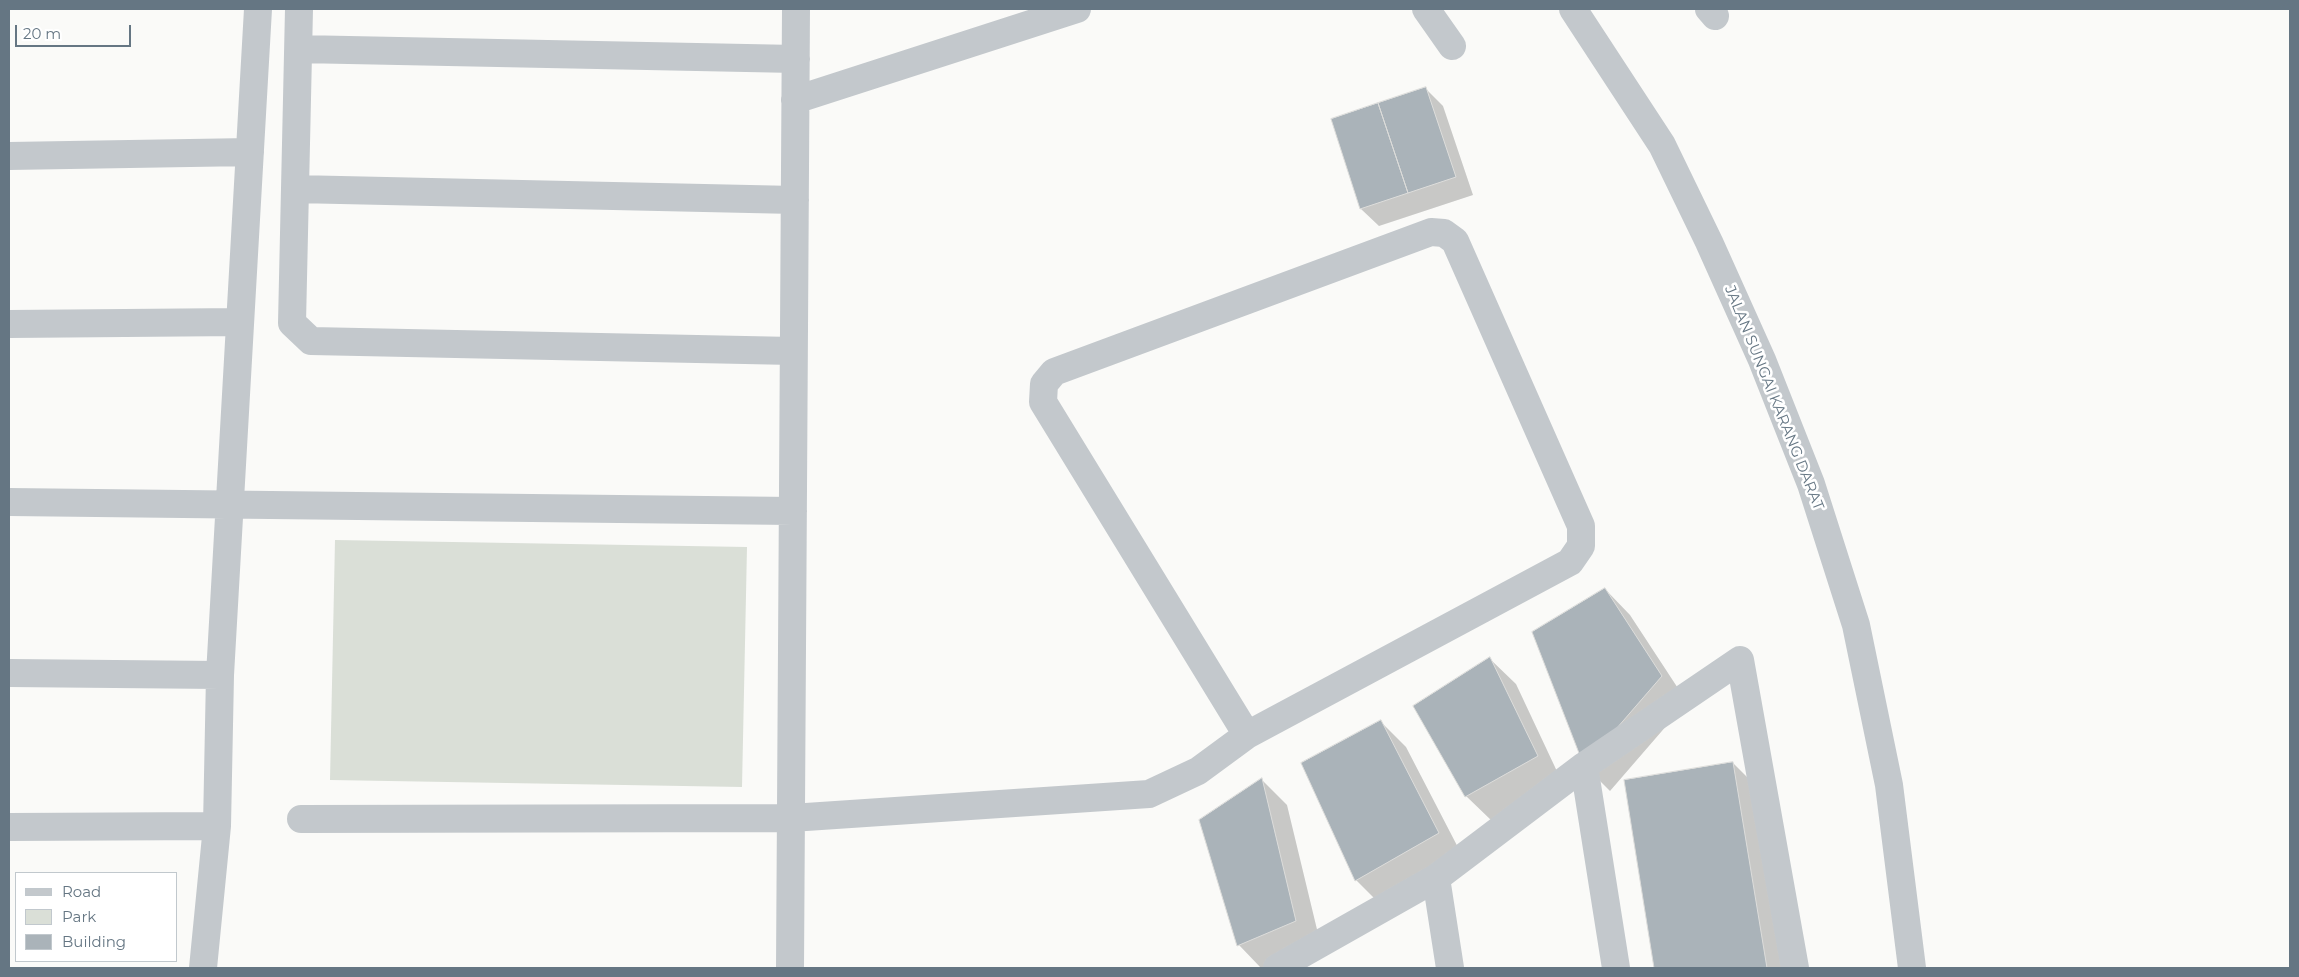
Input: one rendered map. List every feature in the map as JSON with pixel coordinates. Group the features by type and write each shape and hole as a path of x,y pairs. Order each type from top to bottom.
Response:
{"street":[{"path":"203,968 217,826 220,675 258,9"},
{"path":"299,9 292,324 311,341 793,351"},
{"path":"790,968 796,9"},
{"path":"795,100 1077,9"},
{"path":"1426,9 1452,46"},
{"name":"JALAN SUNGAI KARANG DARAT","path":"1573,9 1662,146 1709,242 1754,342 1811,484 1858,634 1888,785 1912,968"},
{"path":"298,50 796,59"},
{"path":"9,156 250,152"},
{"path":"295,189 795,200"},
{"path":"301,819 791,818 1149,794 1198,771 1247,735 1570,562 1581,546 1581,526 1456,241 1444,233 1431,232 1064,368 1054,372 1044,384 1043,402 1247,735"},
{"path":"9,324 240,322"},
{"path":"9,502 793,511"},
{"path":"1277,968 1436,878 1584,766 1740,660 1795,968"},
{"path":"9,673 220,675"},
{"path":"1584,766 1616,968"},
{"path":"9,827 217,826"},
{"path":"1436,878 1450,968"}],"green space":[{"path":"335,540 747,547 742,787 330,780"}],"building":[{"path":"1426,87 1456,177 1408,193 1378,103"},
{"path":"1378,103 1408,193 1360,209 1331,119"},
{"path":"1605,588 1662,676 1584,766 1532,632"},
{"path":"1490,657 1538,756 1465,797 1413,706"},
{"path":"1381,720 1439,833 1355,881 1301,763"},
{"path":"1733,762 1767,968 1654,968 1624,780"},
{"path":"1262,778 1296,921 1237,946 1199,820"}]}
